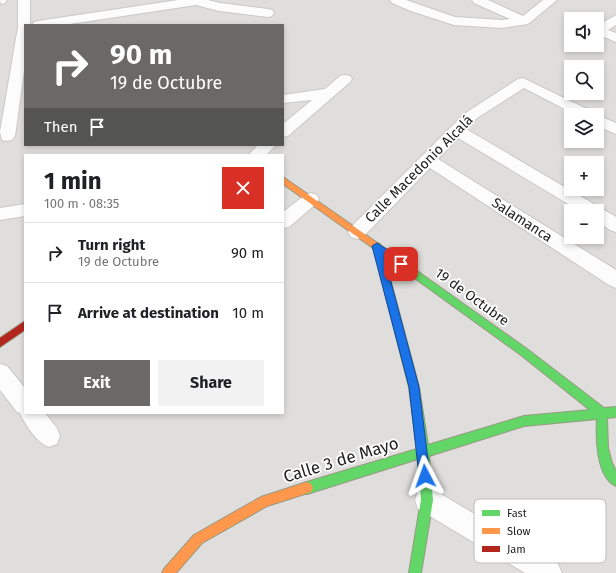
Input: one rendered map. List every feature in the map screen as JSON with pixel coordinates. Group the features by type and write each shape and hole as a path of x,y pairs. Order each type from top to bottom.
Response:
{"street":[{"path":"9,136 24,27 24,0"},
{"path":"44,24 198,0 219,7 268,13"},
{"path":"396,0 454,21 502,24 524,21 551,0"},
{"path":"478,0 524,21"},
{"path":"616,20 599,30 616,38"},
{"path":"284,131 345,79"},
{"name":"Calle Macedonio Alcalá","path":"357,232 429,160 456,130 472,116 523,82 574,108"},
{"path":"284,99 328,93"},
{"path":"604,123 616,129"},
{"path":"456,130 581,204"},
{"path":"257,154 267,146"},
{"name":"Salamanca","path":"429,160 616,280"},
{"name":"19 de Octubre","path":"284,181 524,352 602,413"},
{"path":"284,221 311,199"},
{"path":"0,214 24,210"},
{"path":"604,217 616,225"},
{"path":"377,246 414,387 423,451 427,500 415,573"},
{"path":"0,342 24,326"},
{"path":"0,373 24,404"},
{"name":"Calle 3 de Mayo","path":"168,573 198,539 265,501 524,421 616,412"},
{"path":"602,413 602,448 604,464 616,480"},
{"path":"32,414 49,436"},
{"path":"427,500 474,528"},
{"path":"532,563 549,573"}],"shaded area":[{"path":"0,0 616,0 616,573 0,573"}],"traffic: fast":[{"path":"377,246 414,387 423,451 427,500 415,573"},
{"path":"383,251 524,352 602,413"},
{"path":"307,488 524,421 616,412"},
{"path":"602,413 602,440 604,457 616,480"}],"traffic: slow":[{"path":"284,181 383,251"},
{"path":"168,573 198,539 265,501 307,488"}],"traffic: jam":[{"path":"0,343 24,326"}],"route":[{"path":"401,264 377,246 414,387 425,476"}]}
